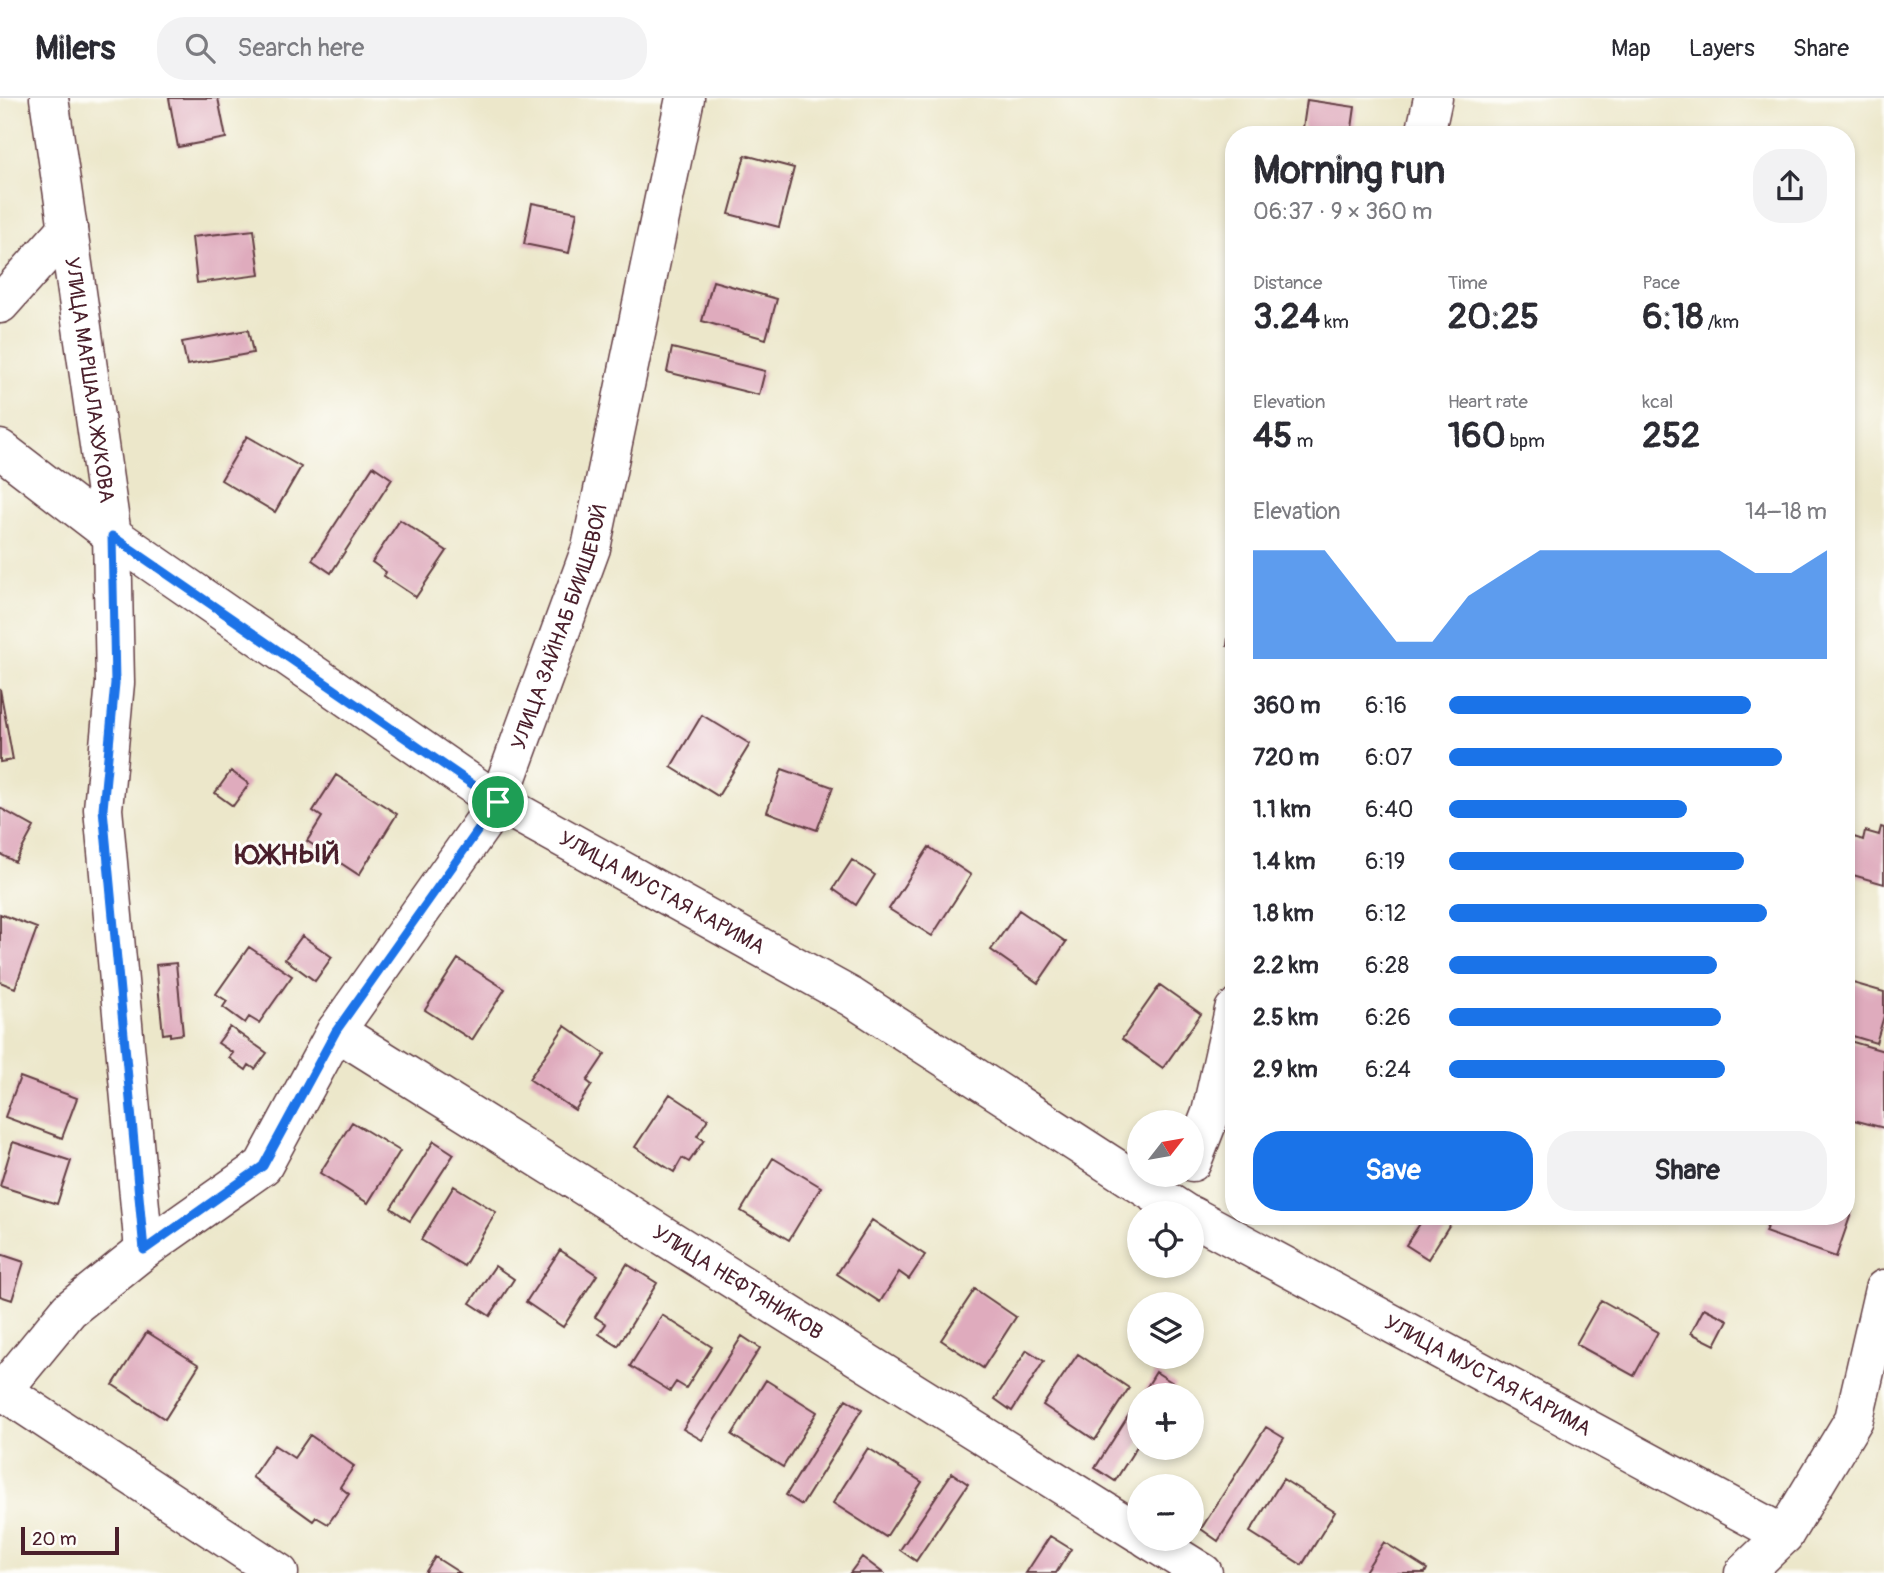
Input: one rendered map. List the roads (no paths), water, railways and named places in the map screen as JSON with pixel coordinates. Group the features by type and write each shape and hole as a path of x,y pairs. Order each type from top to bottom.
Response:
{"street":[{"name":"УЛИЦА МАРШАЛА ЖУКОВА","path":"49,98 112,536 115,683 103,809 144,1250"},
{"name":"УЛИЦА ЗАЙНАБ БИИШЕВОЙ","path":"1,1393 69,1310 144,1250 263,1166 336,1031 498,802 591,548 685,98"},
{"path":"1427,126 1433,98"},
{"path":"0,304 68,228"},
{"name":"УЛИЦА МУСТАЯ КАРИМА","path":"0,449 112,536 498,802 851,997 1181,1201"},
{"name":"УЛИЦА НЕФТЯНИКОВ","path":"336,1031 1127,1525"},
{"path":"1204,1131 1211,1113 1225,1050"},
{"name":"УЛИЦА МУСТАЯ КАРИМА","path":"1204,1214 1784,1535"},
{"path":"1744,1573 1784,1535 1854,1419 1884,1289"},
{"path":"1,1393 279,1573"},
{"path":"1168,1551 1203,1573"}],"district":[{"name":"ЮЖНЫЙ","path":"288,854"}]}
